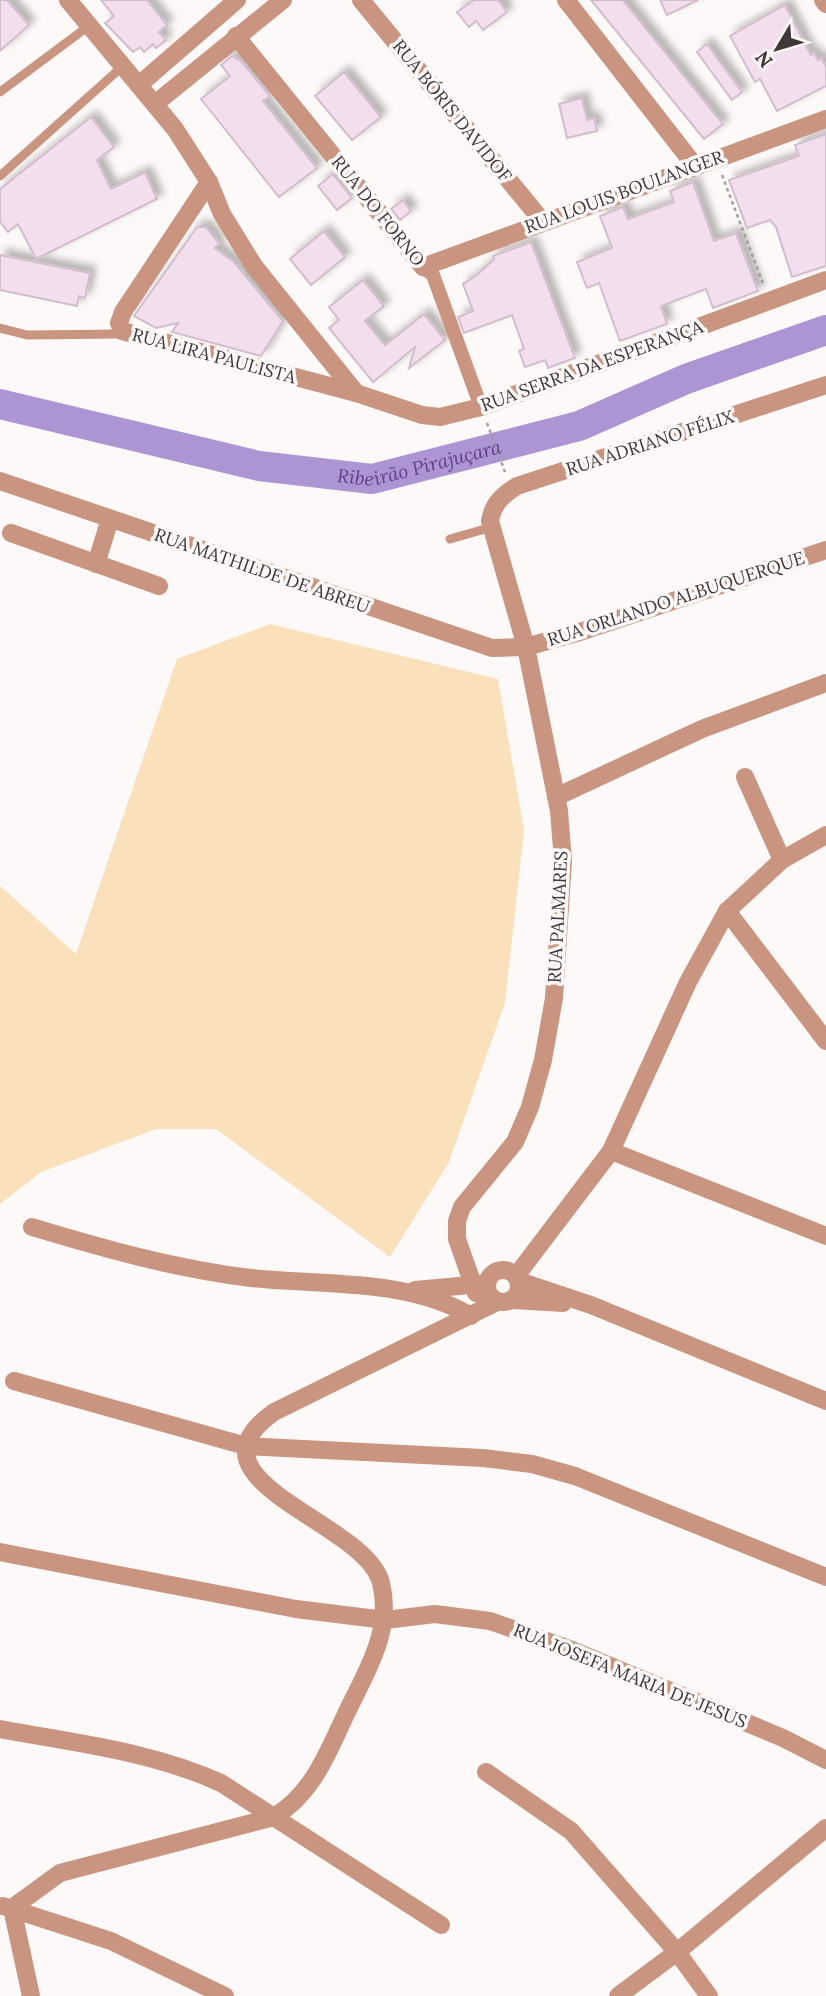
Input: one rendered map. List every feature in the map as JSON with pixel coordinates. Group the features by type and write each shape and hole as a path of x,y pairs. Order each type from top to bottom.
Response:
{"street":[{"path":"68,0 156,103 209,181 222,214 254,266 356,393"},
{"path":"140,84 237,0"},
{"path":"156,103 283,0"},
{"name":"RUA BÓRIS DAVIDOF","path":"361,0 542,222"},
{"path":"566,0 695,166"},
{"name":"RUA DO FORNO","path":"236,36 423,267 433,275 484,415"},
{"name":"RUA LOUIS BOULANGER","path":"423,267 826,119"},
{"name":"RUA LIRA PAULISTA","path":"209,181 123,312 119,326 125,334 356,393"},
{"name":"RUA SERRA DA ESPERANÇA","path":"356,393 422,415 484,415 826,280"},
{"name":"RUA ADRIANO FÉLIX","path":"491,524 497,502 517,486 826,384"},
{"name":"RUA MATHILDE DE ABREU","path":"0,481 492,648 526,647"},
{"path":"96,564 110,519"},
{"name":"RUA PALMARES","path":"489,1292 457,1239 457,1221 462,1208 515,1142 530,1107 543,1059 554,998 563,861 556,797 526,647 491,524"},
{"path":"11,533 159,586"},
{"name":"RUA ORLANDO ALBUQUERQUE","path":"526,647 826,550"},
{"path":"556,797 702,729 826,683"},
{"path":"744,777 782,860"},
{"path":"512,1276 611,1151 688,982 727,911 782,860 826,835"},
{"path":"727,911 826,1041"},
{"path":"611,1151 826,1236"},
{"path":"32,1227 159,1265 251,1278 405,1292 489,1292 519,1290 512,1276"},
{"path":"6,1906 60,1872 274,1817 291,1807 312,1783 377,1649 385,1620 381,1581 365,1555 348,1540 275,1495 257,1479 248,1465 246,1446 252,1432 274,1412 427,1335 463,1312 489,1292 492,1275 512,1276 591,1305 826,1401"},
{"path":"405,1292 463,1312"},
{"path":"489,1292 591,1305"},
{"path":"13,1381 246,1446 483,1458 532,1464 575,1476 826,1577"},
{"name":"RUA JOSEFA MARIA DE JESUS","path":"0,1552 296,1609 385,1620 435,1614 490,1621 572,1650 793,1743 826,1760"},
{"path":"0,1728 158,1758 221,1783 440,1925"},
{"path":"486,1772 571,1831 677,1952 709,1996"},
{"path":"618,1996 677,1952 826,1828"},
{"path":"6,1906 31,1996"},
{"path":"6,1906 111,1941 225,1996"}],"lane":[{"path":"0,92 90,25"},
{"path":"0,176 124,65"},
{"path":"0,328 27,335 125,334"},
{"path":"450,540 491,524"}],"path":[{"path":"716,158 769,301"},
{"path":"484,415 506,475"}],"shaded area":[{"path":"270,624 498,679 524,830 505,1003 449,1162 390,1257 216,1129 156,1129 41,1172 0,1204 0,886 76,954 177,659"}],"building":[{"path":"0,0 7,0 29,25 0,51"},
{"path":"101,0 147,0 167,25 159,32 166,40 156,48 153,44 144,52 140,47 133,52 105,23 114,16"},
{"path":"474,0 498,0 507,12 483,30 476,21 469,27 457,12"},
{"path":"591,0 623,0 723,124 704,139"},
{"path":"660,0 698,0 667,15"},
{"path":"785,5 811,55 814,53 818,60 821,58 826,67 826,86 777,111 760,79 755,82 730,36"},
{"path":"707,44 742,92 732,100 697,52"},
{"path":"232,56 241,61 270,96 263,101 317,168 279,197 201,99 230,76 221,65"},
{"path":"344,72 381,117 352,140 315,96"},
{"path":"582,98 587,120 594,118 597,131 567,138 559,104"},
{"path":"91,117 114,147 97,160 111,189 145,172 157,199 36,259 18,224 8,232 0,222 0,189"},
{"path":"826,134 826,266 792,277 776,227 770,220 747,228 729,180 799,156 795,145"},
{"path":"333,174 352,198 337,210 318,186"},
{"path":"693,182 714,241 736,233 758,291 713,308 706,289 661,306 667,324 620,341 599,283 587,288 577,262 612,248 600,216 623,207 628,219 674,202 670,191"},
{"path":"403,200 411,211 400,220 391,209"},
{"path":"197,227 206,227 219,243 215,248 234,262 283,321 261,356 172,332 178,323 156,328 134,316"},
{"path":"324,231 345,257 311,285 290,259"},
{"path":"531,242 575,358 548,368 545,360 525,367 519,351 524,349 512,315 464,333 458,317 473,311 463,284 477,275 494,259 493,256"},
{"path":"0,255 90,273 85,298 79,296 77,306 0,290"},
{"path":"363,280 384,306 365,321 385,345 424,314 445,340 409,368 415,347 373,382 329,328 339,320 329,307"}],"waterway":[{"name":"Ribeirão Pirajuçara","path":"0,404 259,466 372,479 579,426 686,379 826,330"}]}
